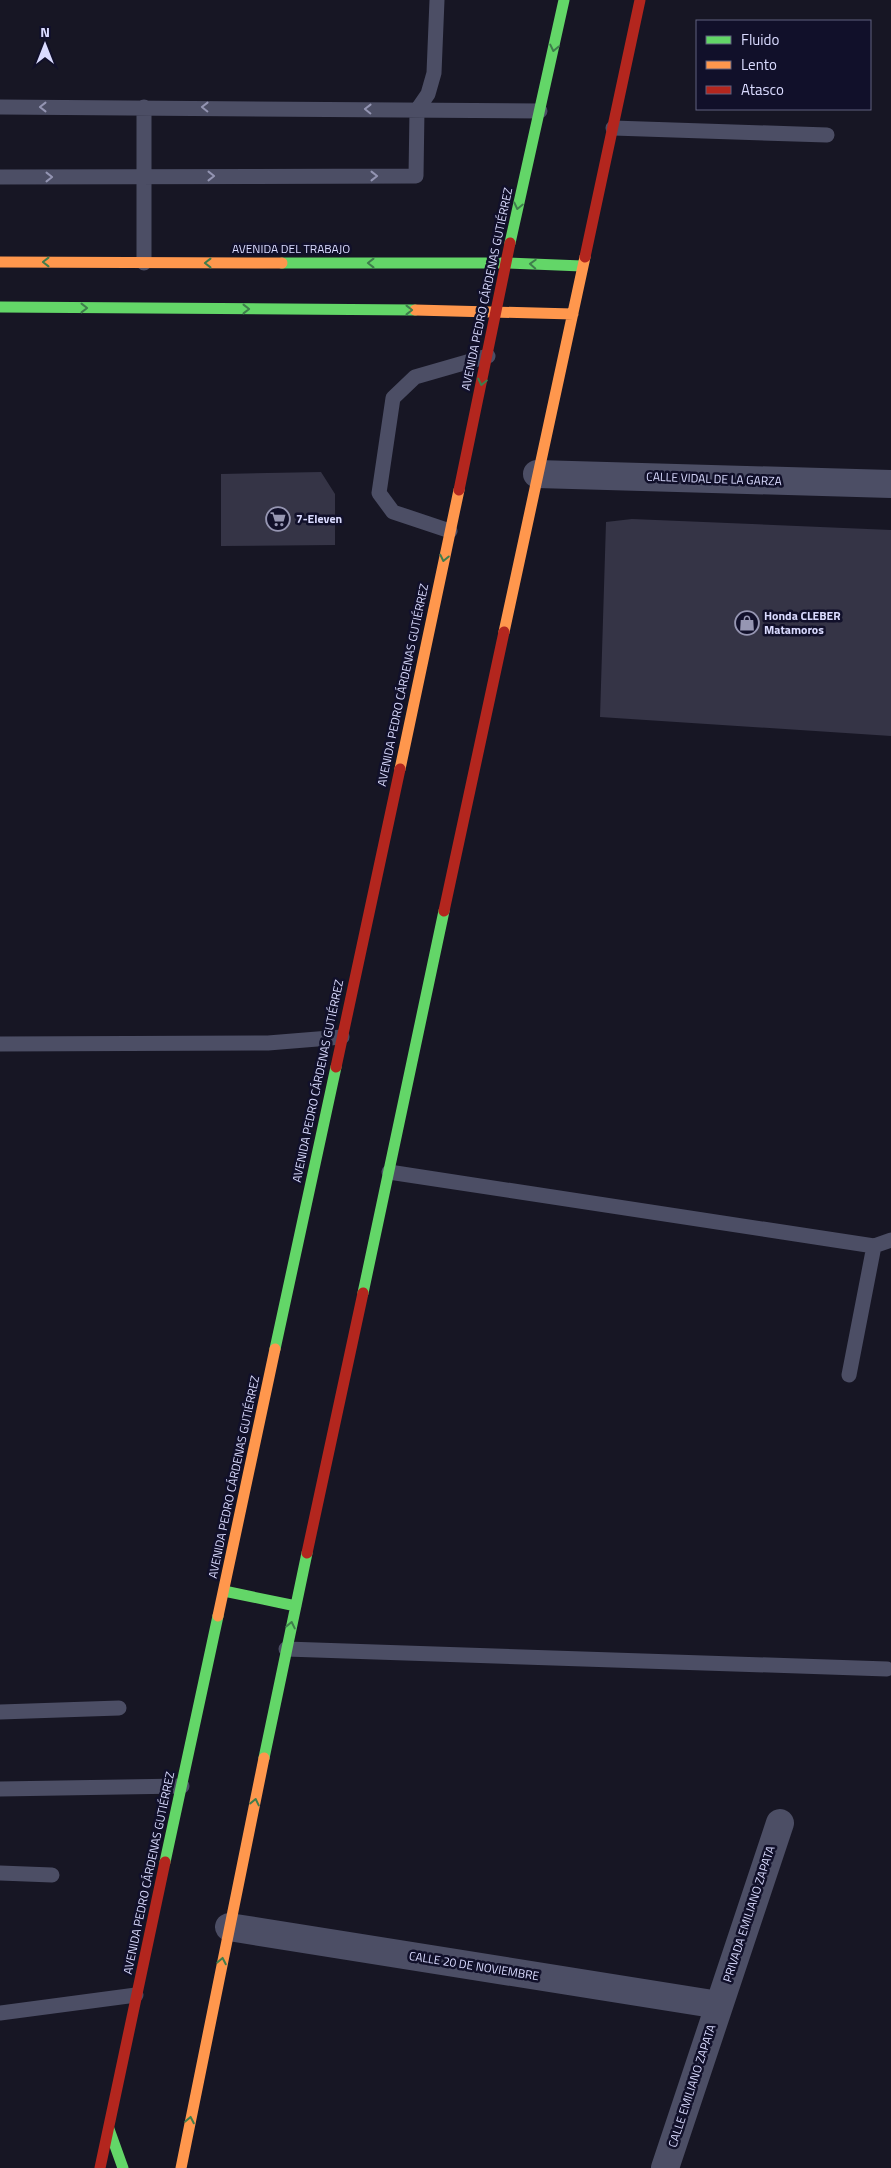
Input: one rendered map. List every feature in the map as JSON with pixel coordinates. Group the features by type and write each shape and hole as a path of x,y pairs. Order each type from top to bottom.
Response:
{"main road":[{"name":"AVENIDA PEDRO CÁRDENAS GUTIÉRREZ","path":"100,2168 488,356 495,311 564,0"},
{"path":"181,2168 286,1649 640,0"},
{"name":"AVENIDA DEL TRABAJO","path":"0,262 506,263 582,266"},
{"path":"0,307 495,311 573,314"},
{"path":"224,1591 296,1606"},
{"path":"109,2129 123,2168"}],"street":[{"name":"CALLE VIDAL DE LA GARZA","path":"537,474 891,484"},
{"name":"PRIVADA EMILIANO ZAPATA","path":"719,2005 780,1823"},
{"name":"CALLE 20 DE NOVIEMBRE","path":"229,1927 719,2005"},
{"name":"CALLE EMILIANO ZAPATA","path":"665,2168 719,2005"}],"lane":[{"path":"0,177 416,176 416,110 428,94 434,73 437,0"},
{"path":"0,107 540,111"},
{"path":"144,107 144,263"},
{"path":"613,128 827,136"},
{"path":"450,531 393,512 379,493 393,398 415,377 488,356"},
{"path":"0,1044 268,1043 342,1037"},
{"path":"389,1172 874,1246 891,1240"},
{"path":"849,1374 874,1246"},
{"path":"286,1649 886,1669"},
{"path":"0,1712 119,1708"},
{"path":"0,1789 182,1786"},
{"path":"0,1873 52,1875"},
{"path":"0,2013 136,1995"}],"building":[{"name":"7-Eleven","path":"321,472 335,494 335,545 221,546 221,474"},
{"name":"Honda CLEBER Matamoros","path":"632,519 891,530 891,736 600,717 606,522"}],"traffic: fast":[{"path":"510,243 564,0"},
{"path":"282,263 506,263 582,266"},
{"path":"0,307 415,310"},
{"path":"363,1293 444,911"},
{"path":"275,1349 336,1067"},
{"path":"264,1758 307,1553"},
{"path":"224,1591 296,1606"},
{"path":"165,1862 218,1616"},
{"path":"109,2129 123,2168"}],"traffic: slow":[{"path":"504,632 585,257"},
{"path":"0,262 282,263"},
{"path":"415,310 573,314"},
{"path":"400,769 459,490"},
{"path":"218,1616 275,1349"},
{"path":"181,2168 264,1758"}],"traffic: jam":[{"path":"585,257 640,0"},
{"path":"459,490 510,243"},
{"path":"444,911 504,632"},
{"path":"336,1067 400,769"},
{"path":"307,1553 363,1293"},
{"path":"100,2168 165,1862"}],"place":[{"name":"7-Eleven","path":"278,519"},
{"name":"Honda CLEBER Matamoros","path":"747,623"}]}
